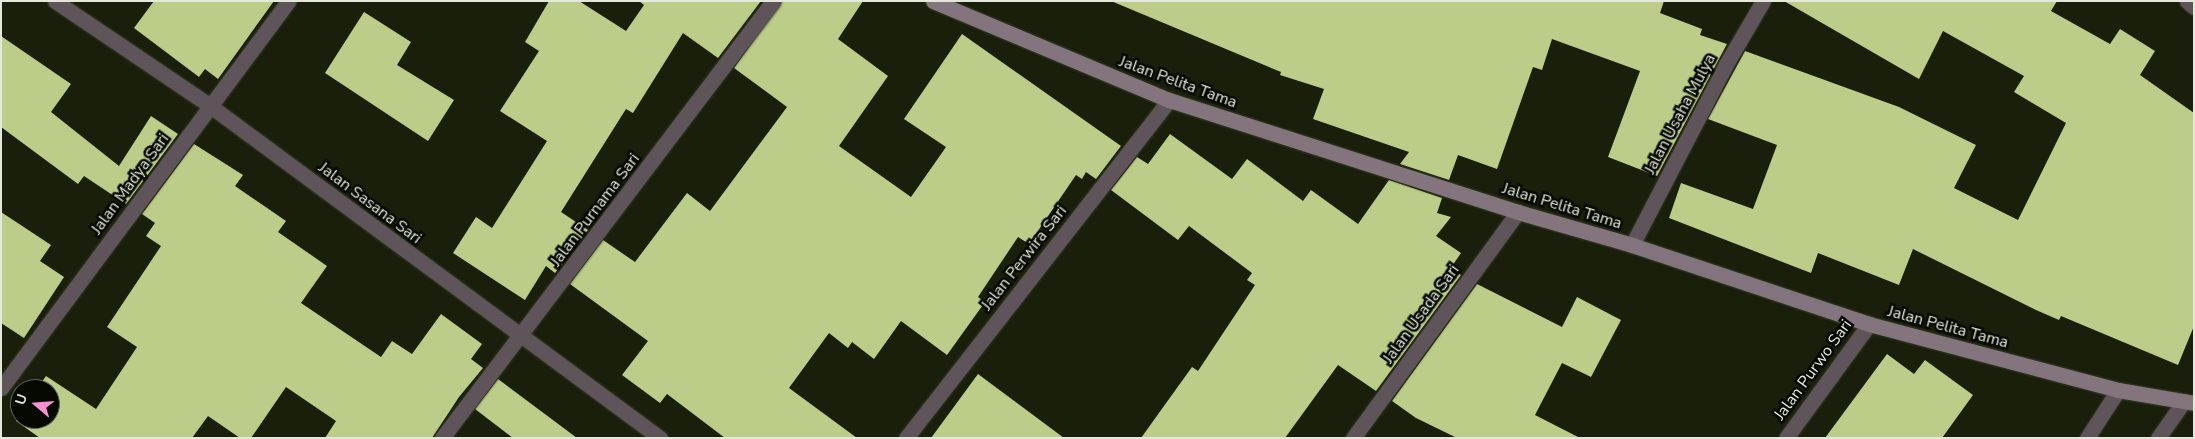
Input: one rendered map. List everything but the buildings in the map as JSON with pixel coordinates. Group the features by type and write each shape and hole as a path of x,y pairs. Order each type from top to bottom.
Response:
{"street":[{"name":"Jalan Sasana Sari","path":"55,1 209,105 660,438"},
{"name":"Jalan Madya Sari","path":"1,388 209,105 288,1"},
{"name":"Jalan Purnama Sari","path":"442,438 521,337 773,1"},
{"name":"Jalan Pelita Tama","path":"934,1 1169,100 1518,212 1632,245 1869,324 2118,390 2189,402"},
{"name":"Jalan Usaha Mulya","path":"1632,245 1725,66 1763,1"},
{"path":"2187,1 2194,8"},
{"name":"Jalan Perwira Sari","path":"906,438 1169,100"},
{"name":"Jalan Usada Sari","path":"1353,438 1518,212"},
{"name":"Jalan Purwo Sari","path":"1786,438 1869,324"},
{"path":"2087,438 2118,390"},
{"path":"2158,438 2189,402"}]}
